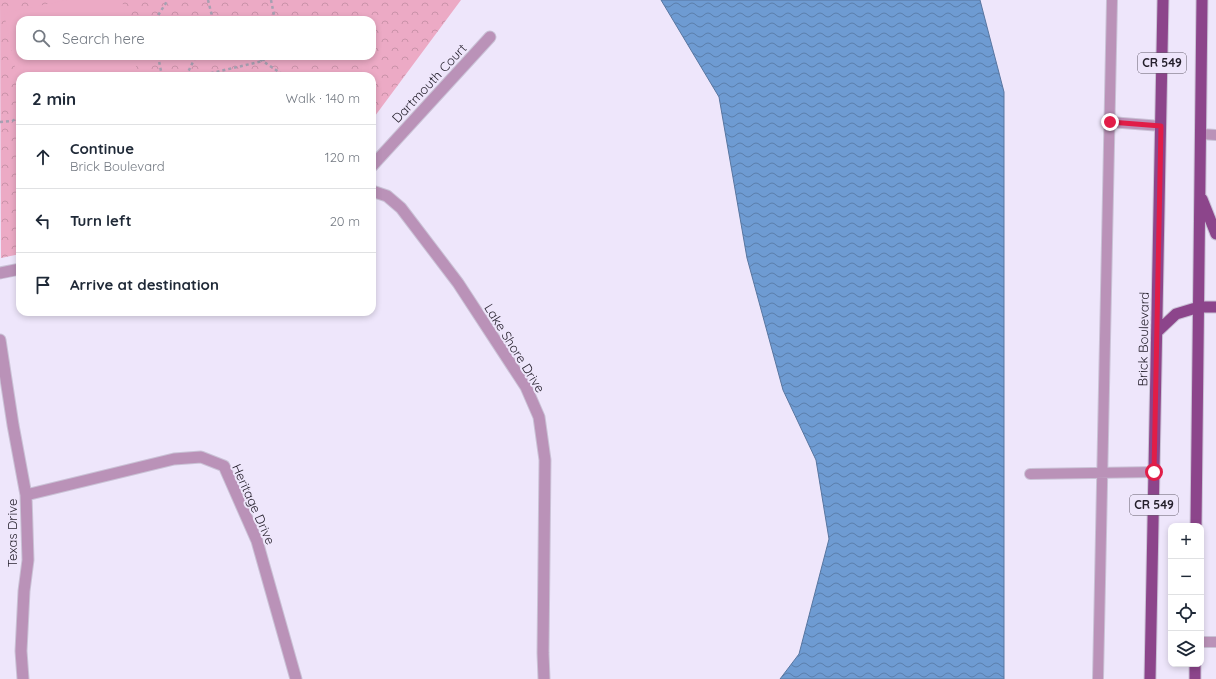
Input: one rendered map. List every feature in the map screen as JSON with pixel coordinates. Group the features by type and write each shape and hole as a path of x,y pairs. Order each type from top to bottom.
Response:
{"main road":[{"name":"Brick Boulevard","path":"1150,679 1158,331 1163,0"},
{"name":"CR 549","path":"1196,523 1202,0"},
{"path":"1200,194 1216,234"},
{"path":"1158,331 1176,314 1199,307 1216,307"},
{"path":"1195,667 1195,679"}],"street":[{"name":"Dartmouth Court","path":"376,162 490,37"},
{"name":"Lake Shore Drive","path":"376,192 387,196 401,208 458,283 526,387 539,417 545,460 544,679"},
{"path":"0,273 16,270"},
{"name":"Texas Drive","path":"0,340 13,425 26,495 28,560 24,591 21,643 24,679"},
{"name":"Heritage Drive","path":"26,495 174,459 201,457 224,466 258,541 296,679"}],"lane":[{"path":"1098,679 1112,0"},
{"path":"1110,122 1161,126"},
{"path":"1201,134 1216,135"},
{"path":"1030,474 1154,472"},
{"path":"1204,642 1216,642"}],"path":[{"path":"158,16 168,0"},
{"path":"208,0 213,16"},
{"path":"271,0 274,16"},
{"path":"159,60 161,72"},
{"path":"188,72 194,60"},
{"path":"216,72 263,61 279,72"},
{"path":"0,122 12,121 16,119"}],"green space":[{"path":"0,0 461,0 376,115 376,72 16,72 16,255 1,258"},
{"path":"67,0 122,0 125,16 16,16 16,60 135,60 137,72 16,72 4,13"}],"water":[{"path":"661,0 980,0 1004,92 1004,679 780,679 799,654 829,539 816,460 783,390 747,258 719,97"}],"route":[{"path":"1110,122 1161,126 1154,472"}]}
